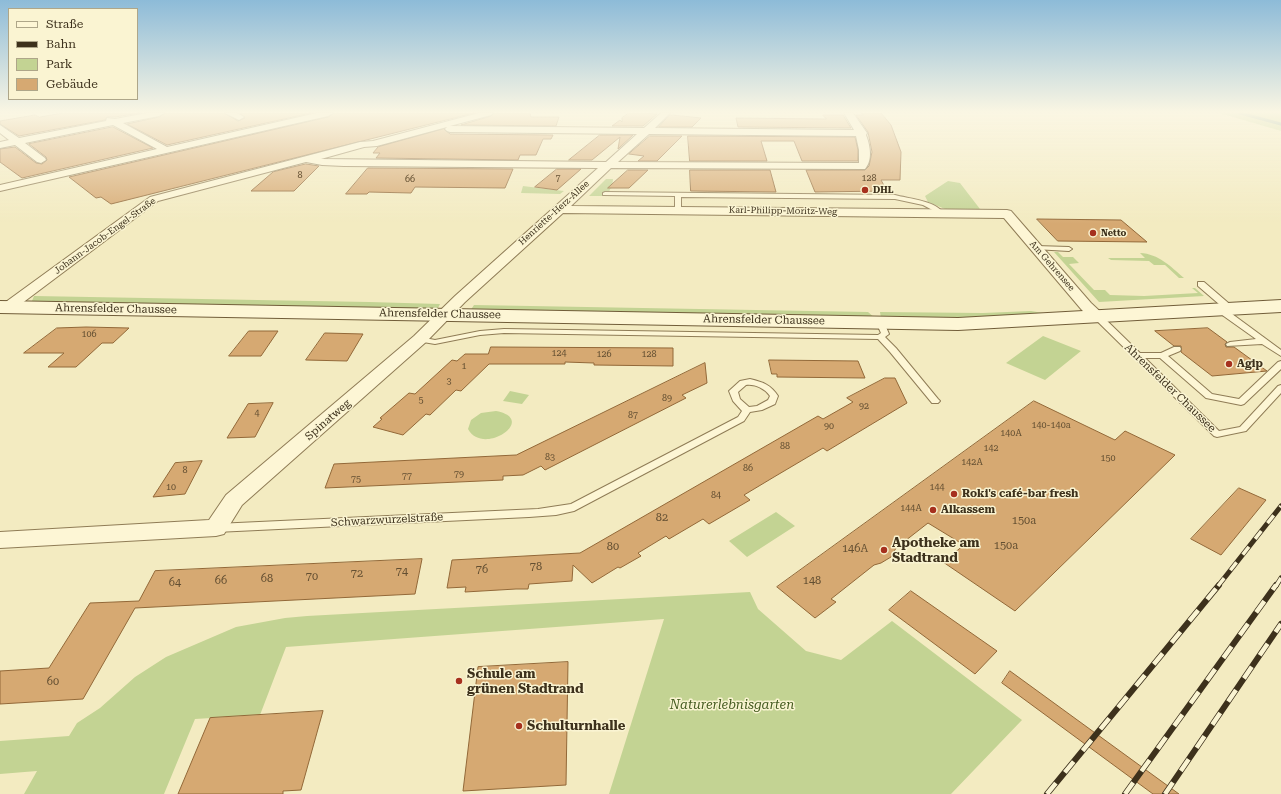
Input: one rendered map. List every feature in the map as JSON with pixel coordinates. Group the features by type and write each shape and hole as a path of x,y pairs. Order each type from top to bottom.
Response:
{"main road":[{"name":"Ahrensfelder Chaussee","path":"4,307 445,315 880,329 1098,318 1281,306"}],"street":[{"path":"28,150 41,160"},
{"path":"0,188 166,150"},
{"name":"Johann-Jacob-Engel-Straße","path":"4,307 154,199 340,150"},
{"name":"Henriette-Herz-Allee","path":"445,315 558,209 624,150"},
{"path":"305,159 322,162 344,163 861,166 864,164 866,150"},
{"name":"Karl-Philipp-Moritz-Weg","path":"558,209 940,212 1007,214"},
{"name":"Am Gehrensee","path":"1007,214 1098,318"},
{"name":"Spinatweg","path":"216,528 234,500 420,339 445,315"},
{"name":"Schwarzwurzelstraße","path":"0,540 216,528"}],"lane":[{"path":"605,194 895,197 929,205 940,212"},
{"path":"678,195 678,210"},
{"path":"1036,248 1069,249"},
{"path":"1202,284 1226,310 1281,354"},
{"name":"Ahrensfelder Chaussee","path":"1098,318 1217,434 1243,429 1281,388"},
{"path":"880,329 893,350 934,401"},
{"name":"Ahrensfelder Chaussee","path":"420,339 435,342 480,333 504,331 880,329"},
{"path":"1230,344 1263,341"},
{"path":"1137,356 1162,355 1177,348"},
{"path":"1162,355 1209,396 1241,402 1281,364"},
{"name":"Schwarzwurzelstraße","path":"216,528 501,514 533,514 560,511 574,507 741,419 747,410"}],"green space":[{"path":"606,179 613,179 612,188 610,189 609,193 605,193 604,196 589,196"},
{"path":"948,181 960,183 980,209 945,209 928,202 925,196"},
{"path":"523,186 564,191 560,194 521,193"},
{"path":"1054,252 1058,252 1063,257 1073,257 1079,263 1069,264 1094,290 1105,290 1110,295 1144,296 1198,293 1192,288 1195,288 1204,296 1099,302"},
{"path":"1140,253 1159,258 1184,278 1179,278 1165,265 1154,265 1149,261 1111,260 1108,258 1145,258"},
{"path":"34,296 440,304 437,310 34,303 32,301"},
{"path":"474,305 868,312 875,318 470,311"},
{"path":"1031,311 1043,313 952,319 881,318 880,312 983,313"},
{"path":"1043,336 1081,351 1045,380 1006,363"},
{"path":"510,391 529,395 522,404 503,401"},
{"path":"496,411 508,415 512,421 510,428 504,434 495,438 485,439 475,437 468,429 471,420 481,413"},
{"path":"776,512 795,526 747,557 729,541"},
{"name":"Naturerlebnisgarten","path":"750,592 758,609 806,651 841,660 892,621 1022,720 951,794 609,794 664,619 286,647 260,715 195,719 164,794 24,794 37,771 0,774 0,741 69,736 77,723 100,708 135,677 166,657 236,627 285,618 307,616"}],"building":[{"path":"0,150 19,150 36,163 42,164 47,160 46,157 37,150 144,150 22,178 0,162"},
{"path":"185,150 326,150 111,204 101,197 96,198 69,177"},
{"path":"375,150 538,150 536,155 520,155 518,160 376,158 380,153 373,153"},
{"path":"581,150 604,150 592,160 569,160"},
{"path":"634,150 668,150 657,161 638,161 644,156 629,154"},
{"path":"689,150 764,150 767,161 690,161"},
{"path":"798,150 858,150 858,161 802,161"},
{"path":"872,150 900,150 900,180 881,180 887,191 815,192 806,170 865,170 869,166"},
{"path":"306,164 319,166 294,191 251,191 273,172"},
{"path":"368,168 513,169 505,188 415,187 411,193 369,192 367,194 346,194"},
{"path":"557,169 581,169 557,190 535,187"},
{"path":"628,170 648,170 629,188 608,188"},
{"path":"690,170 770,170 776,192 691,191"},
{"name":"Netto","path":"1037,219 1121,220 1147,242 1058,241"},
{"path":"57,328 129,328 113,343 102,343 76,367 48,367 64,353 24,353"},
{"path":"1208,328 1227,342 1225,344 1226,347 1234,347 1267,371 1212,376 1181,352 1181,346 1174,346 1155,331"},
{"path":"249,331 278,331 261,356 229,356"},
{"path":"325,333 363,334 347,361 306,360"},
{"path":"491,347 673,348 673,366 594,365 594,363 565,362 565,364 489,364 461,391 456,390 430,415 426,414 403,435 373,427 382,419 380,418 409,393 415,394 452,360 457,361 465,354 488,354"},
{"path":"769,360 858,361 865,378 777,377 777,374 772,374"},
{"path":"705,363 707,383 682,395 686,398 545,470 541,466 523,475 503,476 503,480 325,488 334,464 516,455"},
{"path":"885,378 895,378 907,403 827,451 823,448 744,495 750,500 709,524 703,519 669,539 666,536 638,553 641,556 620,568 618,567 592,583 573,565 572,581 529,584 528,589 465,592 466,587 447,588 452,560 580,553 818,416 823,419 853,402 847,398"},
{"path":"1034,401 1115,440 1125,431 1175,455 1015,611 943,562 964,545 928,523 896,548 891,557 874,565 831,599 836,602 815,618 777,587"},
{"path":"273,403 255,437 227,438 248,404"},
{"path":"202,461 185,494 153,497 175,463"},
{"path":"1239,488 1266,500 1221,555 1191,539"},
{"path":"422,559 415,594 135,608 83,699 0,704 0,671 49,668 90,603 139,601 155,571"},
{"path":"911,591 997,651 975,674 889,610"},
{"name":"Schulturnhalle","path":"568,662 566,785 463,791 478,667"},
{"path":"1010,671 1179,794 1153,794 1002,683"},
{"path":"323,711 301,790 283,791 283,794 178,794 210,718"}],"railway":[{"path":"1218,586 1281,506"},
{"path":"1276,586 1281,578"},
{"path":"1047,794 1219,585"},
{"path":"1125,794 1276,585"},
{"path":"1165,794 1281,624"}],"place":[{"name":"DHL","path":"865,190"},
{"name":"Netto","path":"1093,233"},
{"name":"Agip","path":"1229,364"},
{"name":"Roki's café-bar fresh","path":"954,494"},
{"name":"Alkassem","path":"933,510"},
{"name":"Apotheke am Stadtrand","path":"884,550"},
{"name":"Schule am grünen Stadtrand","path":"459,681"},
{"name":"Schulturnhalle","path":"519,726"}]}
